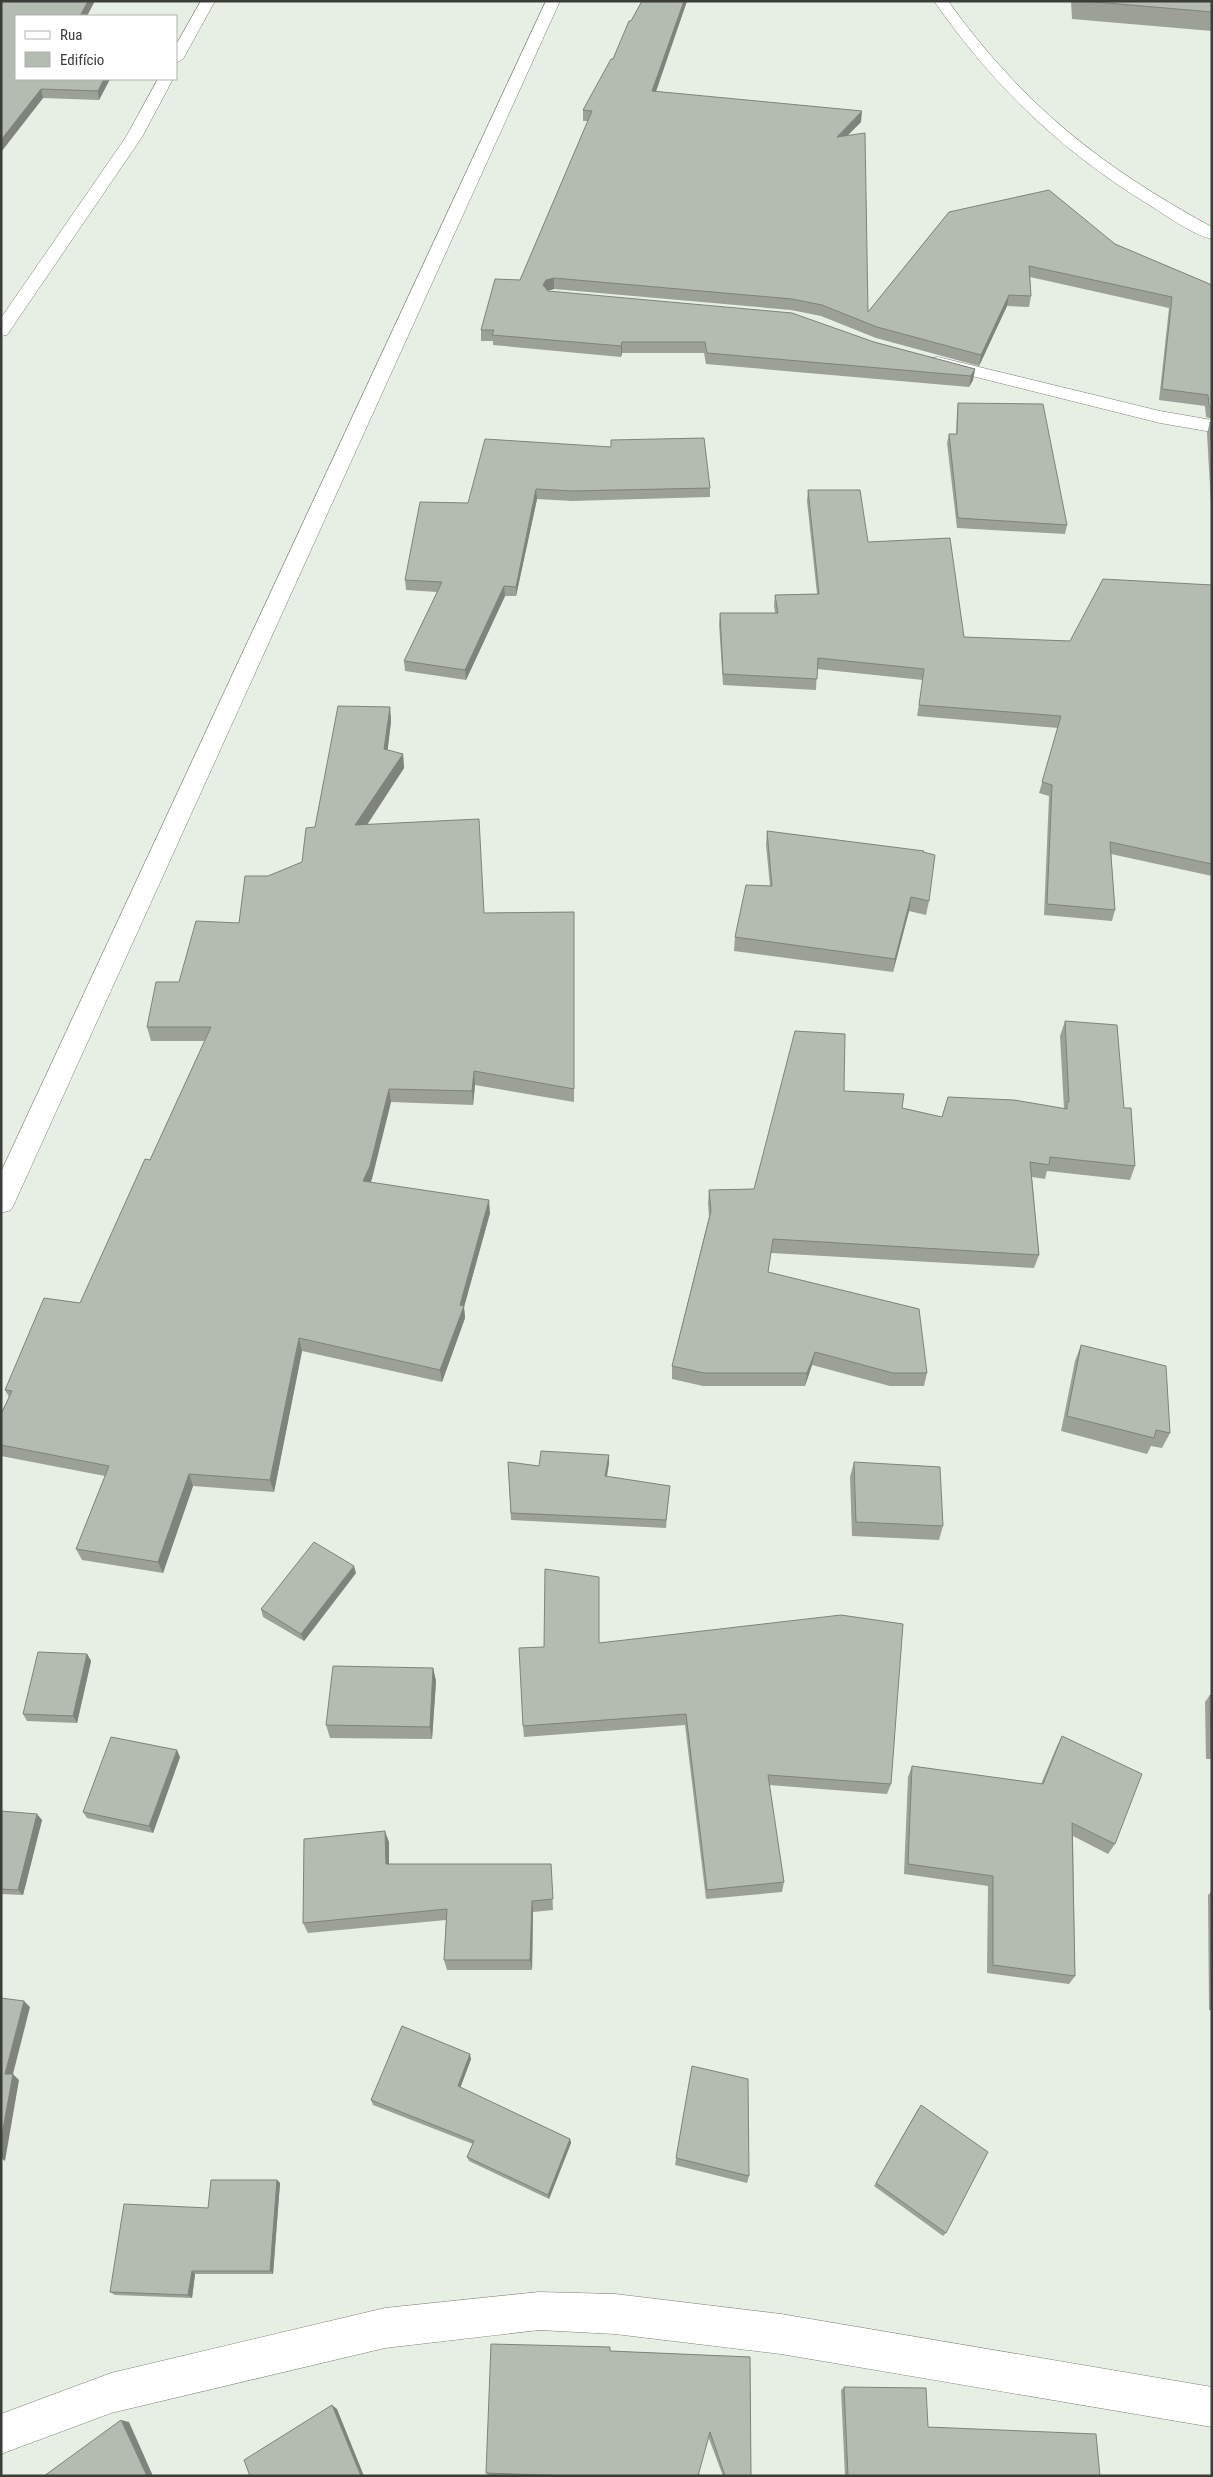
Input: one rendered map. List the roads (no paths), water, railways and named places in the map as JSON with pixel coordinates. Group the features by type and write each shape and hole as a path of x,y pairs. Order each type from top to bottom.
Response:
{"street":[{"path":"178,55 208,1"},
{"path":"1,1202 553,1"},
{"path":"941,1 968,40 1034,113 1135,191 1212,234"},
{"path":"1,331 134,136 165,80"},
{"path":"925,359 1160,417 1212,426"},
{"path":"1,2434 111,2393 386,2328 539,2311 606,2314 781,2334 1212,2407"}]}
